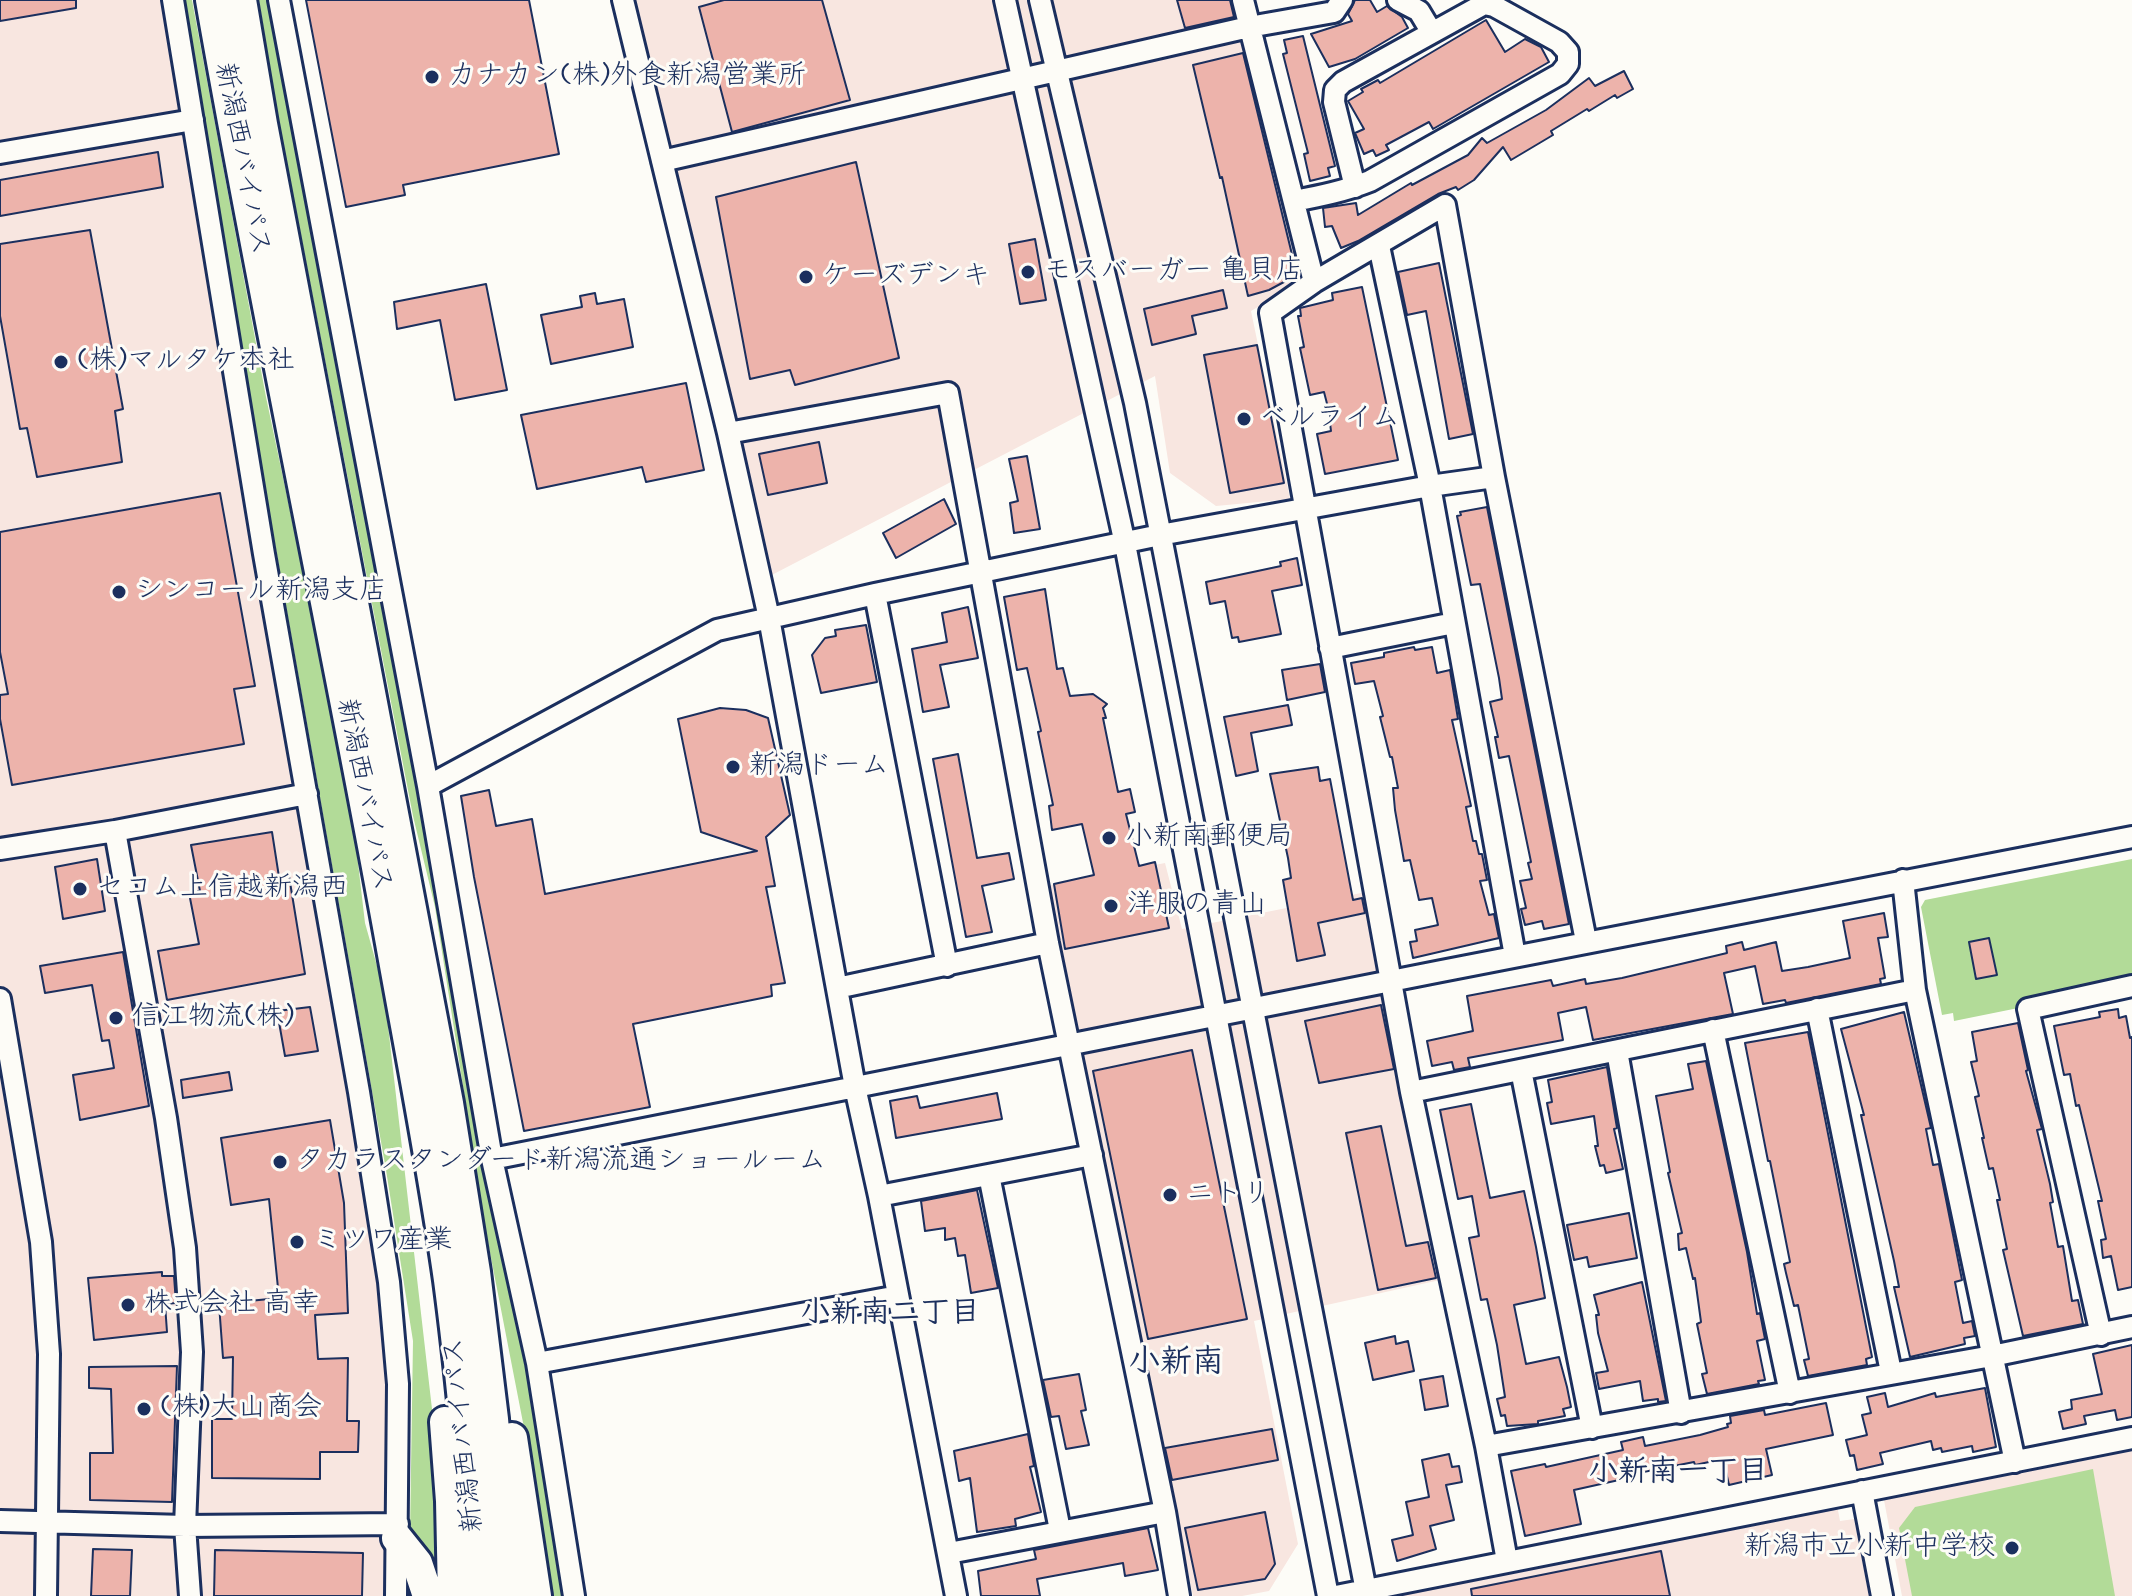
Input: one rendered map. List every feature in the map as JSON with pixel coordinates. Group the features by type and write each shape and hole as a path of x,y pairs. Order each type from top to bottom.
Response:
{"highway":[{"name":"新潟西バイパス","path":"211,0 421,1109 466,1422 480,1596"},
{"name":"新潟西バイパス","path":"241,0 448,1103 475,1272 493,1419 508,1596"},
{"path":"421,1109 451,1501 453,1596"},
{"path":"475,1272 506,1403 536,1596"},
{"path":"398,1531 417,1563 428,1596"}],"street":[{"path":"173,0 389,1282 398,1384 396,1596"},
{"path":"279,0 428,786 492,1159 537,1363 574,1596"},
{"path":"623,0 728,433 769,618 855,1087 956,1596"},
{"path":"1005,0 1125,544 1328,1596"},
{"path":"1040,0 1135,403 1366,1592"},
{"path":"1243,0 1314,282"},
{"path":"662,161 1249,27 1334,12 1342,0"},
{"path":"1398,0 1419,11 1431,31"},
{"path":"1294,201 1355,187 1560,74 1568,64 1568,52 1559,42 1494,6 1484,4 1343,82 1335,90 1334,102 1355,187"},
{"path":"0,153 193,120"},
{"path":"1507,1561 1486,1446 1411,1092 1270,313 1314,282 1445,205 1494,477 1586,941"},
{"path":"1379,246 1430,486 1515,956"},
{"path":"728,433 948,393 1048,943 1165,1512 1179,1596"},
{"path":"428,786 717,630 1160,535 1494,477"},
{"path":"875,594 947,966"},
{"path":"1330,648 1454,623"},
{"path":"0,849 115,831 307,794"},
{"path":"115,831 166,1118 185,1248 192,1352 185,1526 190,1596"},
{"path":"492,1159 1253,1010 1586,941 2132,837"},
{"path":"1903,880 1915,990 2015,1462"},
{"path":"837,988 1048,943"},
{"path":"2101,1335 2028,1009 2132,986"},
{"path":"1411,1092 1915,990"},
{"path":"0,999 41,1242 49,1354 46,1596"},
{"path":"1817,1009 1891,1372"},
{"path":"1713,1030 1790,1393"},
{"path":"1617,1051 1681,1413"},
{"path":"1521,1070 1592,1428"},
{"path":"879,1196 1092,1155"},
{"path":"989,1175 1060,1530"},
{"path":"537,1363 898,1296"},
{"path":"1486,1446 1992,1356 2132,1327"},
{"path":"1336,1596 2132,1438"},
{"path":"1862,1491 1882,1596"},
{"path":"949,1553 1165,1512"},
{"path":"0,1521 398,1531"}],"shaded area":[{"path":"0,0 173,0 389,1282 396,1596 0,1596"},
{"path":"629,0 1247,0 1314,274 1251,311 1290,499 1216,506 1170,473 1155,376 766,578"},
{"path":"1165,863 1182,929 1366,892 1440,1280 1254,1321 1298,1544 1269,1591 1242,1596 1193,1596 1047,886"},
{"name":"新潟市立小新中学校","path":"2132,1451 2132,1596 1902,1596 1884,1500"},
{"path":"1837,1505 1840,1521 1854,1519 1869,1596 1396,1596 1394,1590"}],"green space":[{"path":"182,0 192,0 266,397 319,648 356,846 365,923 384,991 439,1470 443,1596 410,1533 413,1341 386,1170"},
{"path":"259,0 267,0 404,704 554,1521 563,1596 548,1596 539,1505 485,1227 435,907 413,816 274,96"},
{"path":"2132,859 2132,985 1954,1021 1953,1013 1942,1015 1921,907 1925,900"},
{"name":"新潟市立小新中学校","path":"2093,1469 2115,1596 1912,1596 1899,1528 1915,1507"}],"building":[{"path":"0,0 76,0 76,8 0,21"},
{"name":"カナカン(株)外食新潟営業所","path":"306,0 529,0 559,154 403,185 405,195 346,207"},
{"path":"724,0 822,0 850,100 732,132 699,7"},
{"path":"1177,0 1230,0 1234,17 1185,28"},
{"path":"1355,0 1370,0 1377,12 1387,6 1402,17 1408,28 1355,59 1329,67 1311,34 1352,21 1348,14"},
{"path":"1486,20 1505,52 1525,39 1541,47 1549,62 1433,129 1429,122 1386,145 1389,150 1376,156 1373,150 1364,154 1355,133 1364,129 1348,101 1363,92 1361,89 1378,80 1380,83"},
{"path":"1303,36 1335,166 1328,168 1330,176 1310,181 1304,154 1308,153 1283,54 1287,53 1284,40"},
{"path":"1243,53 1297,275 1269,290 1248,296 1193,65"},
{"path":"1624,71 1633,89 1617,98 1615,95 1589,111 1587,109 1551,131 1553,135 1511,160 1503,147 1474,180 1458,190 1456,187 1438,194 1341,248 1332,226 1325,227 1323,208 1356,203 1358,215 1411,183 1468,155 1482,138 1487,143 1546,110 1589,78 1595,86"},
{"path":"158,152 163,187 0,216 0,180"},
{"name":"ケーズデンキ","path":"856,162 899,358 795,385 790,370 750,379 716,197"},
{"name":"(株)マルタケ本社","path":"90,230 123,409 115,411 122,462 37,477 27,428 20,429 0,316 0,244"},
{"name":"モスバーガー 亀貝店","path":"1035,239 1046,300 1020,304 1009,244"},
{"path":"1439,263 1473,434 1449,439 1426,311 1407,315 1398,272"},
{"path":"486,284 507,390 455,400 440,320 397,329 394,302"},
{"path":"1362,287 1398,460 1325,474 1317,434 1331,431 1332,423 1324,392 1310,395 1300,348 1304,347 1298,316 1301,316 1300,308 1333,300 1332,293"},
{"path":"1223,290 1227,308 1192,316 1196,334 1152,345 1144,309"},
{"path":"595,293 597,304 624,299 633,347 551,364 541,315 582,307 580,296"},
{"name":"ベルライム","path":"1257,345 1284,483 1230,493 1204,355"},
{"path":"686,383 704,470 646,482 642,467 537,489 521,415"},
{"path":"819,442 827,483 768,495 759,454"},
{"path":"1027,456 1040,529 1014,533 1010,503 1018,501 1009,459"},
{"name":"シンコール新潟支店","path":"220,493 255,686 234,689 244,744 12,785 0,719 0,695 8,694 0,652 0,532"},
{"path":"944,499 956,524 896,558 883,533"},
{"path":"1487,507 1569,924 1544,929 1542,921 1525,925 1521,909 1526,908 1520,881 1532,879 1528,863 1531,862 1509,756 1499,758 1490,702 1502,699 1499,678 1480,584 1471,585 1457,516 1461,515 1460,512"},
{"path":"1297,558 1302,585 1272,591 1281,634 1239,642 1238,637 1232,638 1225,601 1210,604 1206,582 1281,566 1280,562"},
{"path":"1045,589 1057,669 1063,668 1070,696 1093,694 1107,704 1103,708 1106,718 1103,718 1118,792 1130,789 1135,812 1126,814 1139,866 1155,862 1169,928 1065,949 1054,884 1094,875 1082,824 1052,830 1049,806 1053,805 1038,732 1041,731 1027,668 1017,670 1004,597"},
{"path":"968,607 978,658 940,665 949,707 923,712 912,649 947,642 942,613"},
{"path":"866,625 877,682 821,693 812,655 825,638 836,636 835,630"},
{"path":"1414,647 1415,650 1432,647 1437,673 1450,670 1458,719 1452,720 1471,806 1466,807 1473,841 1476,841 1479,854 1482,854 1487,880 1480,881 1489,915 1494,914 1499,938 1413,958 1410,942 1417,941 1415,930 1438,925 1432,898 1419,900 1410,860 1404,861 1393,788 1398,788 1374,681 1355,684 1351,663"},
{"path":"1320,664 1325,692 1287,700 1282,670"},
{"path":"1288,705 1292,725 1251,733 1258,771 1236,776 1224,717"},
{"path":"720,708 746,710 768,718 790,815 766,837 775,886 766,887 785,983 771,985 772,996 633,1024 650,1107 524,1131 461,796 489,790 496,826 532,819 545,894 757,851 701,832 678,719"},
{"path":"958,754 977,858 1009,853 1014,879 982,886 992,932 966,937 933,759"},
{"path":"1318,767 1320,781 1330,779 1353,900 1362,898 1365,913 1318,923 1325,955 1297,961 1283,880 1291,878 1270,774"},
{"path":"272,832 279,877 289,876 305,974 167,1000 158,951 199,944 189,893 200,891 191,845"},
{"name":"セコム上信越新潟西","path":"97,859 105,911 63,919 55,867"},
{"path":"1884,913 1888,937 1878,938 1885,978 1880,979 1881,984 1786,1003 1785,1000 1763,1004 1755,966 1724,973 1733,1014 1593,1040 1586,1007 1558,1013 1563,1040 1468,1058 1470,1067 1454,1070 1452,1062 1432,1066 1427,1041 1473,1031 1467,996 1551,980 1553,986 1585,979 1586,984 1622,978 1727,953 1726,946 1742,942 1744,950 1776,942 1782,971 1808,967 1850,958 1843,921"},
{"path":"1989,938 1997,975 1976,979 1969,942"},
{"path":"123,952 149,1106 80,1120 73,1075 114,1068 109,1040 102,1041 92,985 45,993 40,966"},
{"path":"1381,1005 1394,1069 1319,1083 1305,1021"},
{"path":"310,1007 318,1051 285,1056 277,1011"},
{"path":"2118,1009 2119,1018 2126,1016 2132,1037 2132,1287 2118,1290 2111,1256 2103,1258 2101,1240 2106,1239 2098,1201 2102,1201 2070,1074 2064,1075 2054,1026 2100,1017 2099,1012"},
{"path":"1904,1012 1931,1128 1926,1129 1933,1165 1939,1164 1962,1280 1955,1282 1963,1323 1972,1321 1975,1336 1964,1338 1965,1344 1910,1357 1894,1287 1899,1287 1894,1261 1861,1115 1864,1115 1841,1029"},
{"path":"2018,1023 2026,1071 2042,1129 2037,1130 2050,1184 2058,1247 2063,1246 2072,1301 2078,1300 2083,1324 2023,1336 2003,1250 2007,1249 1997,1200 2000,1200 1982,1138 1975,1097 1979,1096 1971,1062 1977,1061 1972,1032"},
{"path":"1808,1032 1872,1357 1866,1359 1867,1365 1808,1376 1804,1360 1809,1359 1798,1305 1794,1306 1784,1264 1790,1262 1745,1043"},
{"name":"ニトリ","path":"1192,1050 1247,1319 1148,1339 1093,1071"},
{"path":"1706,1061 1747,1252 1757,1314 1760,1313 1765,1339 1757,1341 1765,1380 1758,1381 1759,1384 1707,1394 1702,1374 1707,1373 1697,1324 1701,1322 1695,1278 1686,1248 1679,1250 1678,1234 1682,1233 1668,1173 1656,1096 1693,1089 1688,1064"},
{"path":"1607,1067 1617,1128 1614,1129 1623,1169 1606,1173 1604,1165 1600,1166 1595,1146 1598,1146 1594,1116 1551,1124 1547,1103 1552,1102 1548,1080"},
{"path":"229,1072 232,1090 183,1098 181,1080"},
{"path":"997,1093 1002,1119 896,1138 890,1101 917,1096 920,1108"},
{"path":"1471,1104 1490,1198 1524,1191 1536,1247 1545,1298 1514,1305 1526,1364 1559,1357 1567,1387 1571,1407 1563,1409 1565,1416 1538,1421 1538,1424 1507,1426 1497,1399 1505,1397 1487,1299 1481,1300 1469,1238 1479,1236 1472,1196 1458,1199 1440,1110"},
{"path":"330,1120 344,1203 348,1313 315,1315 318,1359 348,1358 347,1421 359,1421 358,1452 320,1452 320,1479 212,1478 212,1419 232,1419 233,1357 223,1358 219,1304 279,1298 269,1199 231,1205 221,1138"},
{"path":"1381,1126 1406,1246 1428,1242 1436,1278 1378,1290 1346,1133"},
{"path":"977,1190 998,1288 971,1293 965,1255 958,1256 955,1238 945,1240 945,1228 925,1231 921,1201"},
{"path":"1629,1213 1637,1258 1589,1267 1587,1257 1574,1260 1567,1225"},
{"name":"株式会社 高幸","path":"162,1272 162,1276 174,1276 176,1303 165,1304 167,1332 94,1340 88,1278"},
{"path":"1642,1282 1666,1401 1643,1401 1640,1381 1599,1389 1596,1373 1608,1371 1598,1333 1596,1315 1599,1315 1594,1295"},
{"path":"1395,1336 1396,1344 1408,1341 1414,1371 1373,1380 1365,1343"},
{"path":"2132,1345 2132,1417 2117,1420 2115,1410 2084,1416 2086,1424 2063,1429 2059,1412 2072,1409 2071,1400 2102,1394 2093,1354"},
{"path":"177,1366 172,1502 90,1500 90,1453 113,1453 111,1389 89,1388 89,1367"},
{"path":"1079,1374 1086,1410 1081,1411 1089,1445 1066,1449 1059,1416 1051,1417 1043,1380"},
{"path":"1443,1376 1448,1406 1425,1410 1420,1380"},
{"path":"1985,1388 1996,1447 1973,1452 1972,1446 1942,1452 1941,1448 1933,1450 1931,1441 1880,1453 1883,1464 1857,1470 1846,1440 1867,1435 1862,1415 1871,1413 1867,1397 1885,1393 1888,1407 1935,1393 1936,1397"},
{"path":"1826,1403 1833,1435 1766,1449 1772,1475 1729,1485 1723,1459 1618,1477 1619,1480 1574,1490 1581,1524 1525,1536 1511,1471 1545,1464 1546,1467 1623,1450 1621,1442 1643,1437 1645,1446 1700,1435 1728,1427 1730,1416 1764,1410 1765,1415"},
{"path":"1272,1429 1278,1460 1172,1480 1165,1448"},
{"path":"1028,1434 1034,1466 1030,1467 1041,1512 1015,1519 1016,1526 977,1532 970,1478 959,1481 954,1451"},
{"path":"1449,1454 1452,1467 1459,1466 1462,1482 1446,1485 1454,1520 1430,1526 1436,1549 1397,1561 1392,1540 1413,1535 1406,1502 1429,1497 1422,1460"},
{"path":"1265,1512 1275,1564 1265,1579 1198,1590 1185,1528"},
{"path":"1148,1528 1158,1570 1125,1576 1123,1563 1037,1579 1040,1596 981,1596 978,1571 1036,1559 1034,1550"},
{"path":"93,1549 132,1550 130,1596 91,1596"},
{"path":"215,1550 363,1553 362,1596 214,1596"},
{"path":"1661,1551 1670,1596 1472,1596 1471,1589"}],"place":[{"name":"カナカン(株)外食新潟営業所","path":"432,77"},
{"name":"モスバーガー 亀貝店","path":"1028,272"},
{"name":"ケーズデンキ","path":"806,277"},
{"name":"(株)マルタケ本社","path":"61,362"},
{"name":"ベルライム","path":"1244,419"},
{"name":"シンコール新潟支店","path":"119,592"},
{"name":"新潟ドーム","path":"733,767"},
{"name":"小新南郵便局","path":"1109,838"},
{"name":"セコム上信越新潟西","path":"80,889"},
{"name":"洋服の青山","path":"1111,906"},
{"name":"信江物流(株)","path":"116,1018"},
{"name":"タカラスタンダード新潟流通ショールーム","path":"280,1162"},
{"name":"ニトリ","path":"1170,1195"},
{"name":"ミツワ産業","path":"297,1242"},
{"name":"株式会社 高幸","path":"128,1305"},
{"name":"(株)大山商会","path":"144,1409"},
{"name":"新潟市立小新中学校","path":"2012,1548"}],"district":[{"name":"小新南二丁目","path":"890,1315"},
{"name":"小新南","path":"1176,1364"},
{"name":"小新南一丁目","path":"1678,1474"}]}
